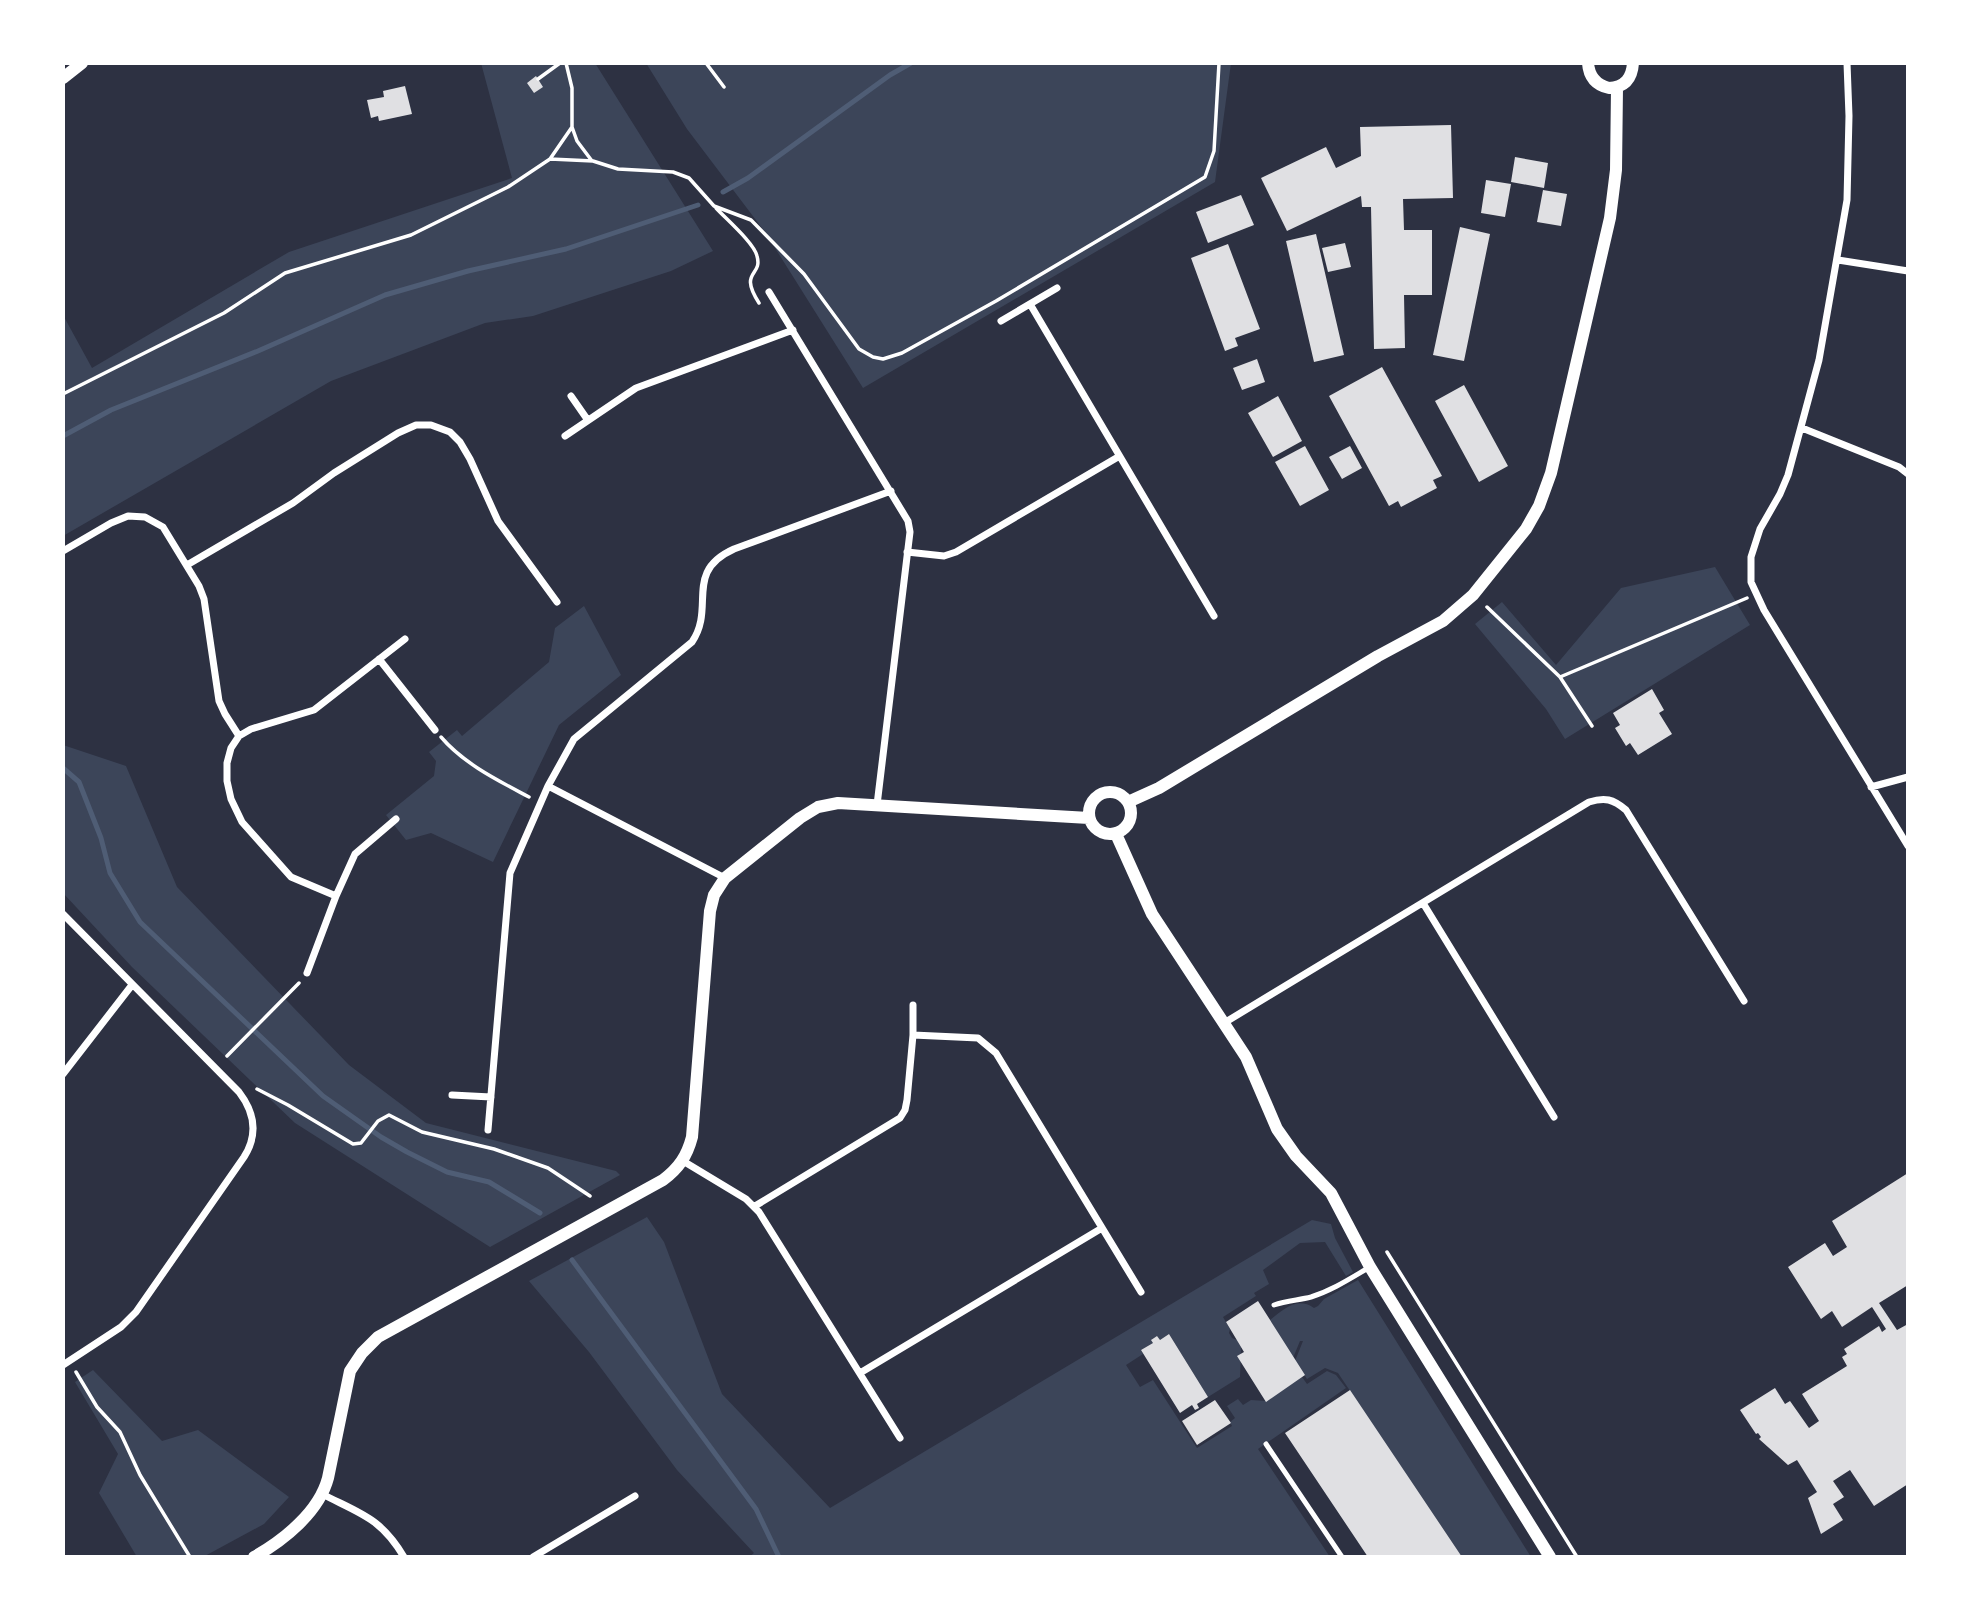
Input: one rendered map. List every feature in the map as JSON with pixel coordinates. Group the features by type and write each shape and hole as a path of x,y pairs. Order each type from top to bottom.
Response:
{"street":[{"path":"63,78 82,63"},
{"path":"1588,63 1590,74 1596,82 1602,87 1617,88 1631,77 1633,63"},
{"path":"1847,63 1847,200 1819,360 1802,428 1780,494 1760,529 1749,569 1756,594 1908,846"},
{"path":"1128,802 1159,788 1378,656 1432,629 1473,595 1526,529 1539,506 1551,473 1610,218 1616,170 1617,88"},
{"path":"1838,260 1908,271"},
{"path":"1001,321 1057,288"},
{"path":"769,292 908,520 907,552 877,805"},
{"path":"1030,304 1214,616"},
{"path":"565,436 636,388 793,330"},
{"path":"571,396 587,419"},
{"path":"187,565 293,503 334,473 398,433 416,425 431,425 450,432 460,442 498,521 557,602"},
{"path":"1802,428 1899,467 1908,474"},
{"path":"907,552 944,556 956,552 1118,457"},
{"path":"488,1130 510,873 548,786 574,739 692,642 699,632 704,581 713,561 734,549 891,491"},
{"path":"63,551 119,519 137,516 155,521 163,527 187,565 204,600 222,709 239,736"},
{"path":"336,896 290,877 242,822 231,799 227,772 231,748 239,736 263,724 314,710 405,639"},
{"path":"379,659 435,730"},
{"path":"1871,787 1908,777"},
{"path":"548,786 725,878"},
{"path":"1105,793 1118,794 1131,808 1130,821 1116,834 1103,834 1096,830 1089,818 1088,812 1094,799 1105,793"},
{"path":"1224,1023 1589,802 1602,799 1610,799 1626,810 1744,1001"},
{"path":"254,1557 283,1539 322,1494 328,1478 350,1371 362,1353 378,1337 663,1180 683,1161 692,1137 710,911 714,895 725,878 800,818 818,807 838,803 1089,818"},
{"path":"307,973 355,854 396,819"},
{"path":"1116,834 1152,915 1255,1074 1277,1129 1296,1156 1331,1193 1370,1266 1550,1557"},
{"path":"1423,903 1554,1116"},
{"path":"63,914 239,1092 251,1111 253,1137 244,1157 136,1312 121,1327 67,1363"},
{"path":"63,1074 132,985"},
{"path":"755,1206 900,1118 907,1100 913,1005"},
{"path":"913,1035 966,1036 978,1038 988,1044 1004,1065 1141,1292"},
{"path":"452,1095 491,1097"},
{"path":"683,1161 755,1206 900,1438"},
{"path":"860,1373 1102,1228"},
{"path":"322,1494 378,1523 388,1531 404,1557"},
{"path":"533,1557 635,1496"}],"lane":[{"path":"1274,1305 1334,1288 1370,1266"},
{"path":"1266,1444 1342,1557"}],"path":[{"path":"538,79 563,63 572,88 572,127 577,141 593,162"},
{"path":"706,63 724,87"},
{"path":"714,206 751,220 804,274 859,349 883,359 902,353 996,301 1205,177 1214,151 1219,63"},
{"path":"63,394 224,313 285,273 411,234 508,187 550,159 572,127"},
{"path":"550,159 593,162 618,169 673,173 689,178 757,254 758,265 749,282 763,310"},
{"path":"1560,677 1756,594"},
{"path":"1487,607 1560,677 1592,726"},
{"path":"435,730 450,747 489,776 541,803"},
{"path":"227,1056 284,1000 307,973"},
{"path":"257,1089 353,1144 360,1143 378,1121 389,1115 422,1132 494,1149 548,1168 590,1196"},
{"path":"1387,1252 1577,1557"},
{"path":"67,1363 97,1407 120,1432 140,1475 190,1557"}],"shaded area":[{"path":"481,63 595,63 713,251 671,271 533,316 485,323 331,381 63,536 63,315 92,368 289,252 512,178"},
{"path":"646,63 1231,63 1215,182 863,388 765,232 687,129"},
{"path":"1715,567 1750,625 1565,739 1546,709 1475,624 1502,602 1556,665 1621,588"},
{"path":"584,606 621,675 559,725 493,862 431,833 406,840 386,815 434,776 436,761 429,752 457,730 462,736 549,662 555,628"},
{"path":"63,745 126,766 177,887 349,1065 426,1123 616,1171 620,1175 490,1247 295,1123 132,967 63,893"},
{"path":"647,1217 664,1242 722,1394 830,1508 1312,1220 1331,1224 1335,1238 1353,1272 1346,1276 1325,1242 1300,1243 1263,1270 1269,1284 1254,1293 1256,1296 1223,1317 1232,1338 1237,1340 1241,1347 1240,1377 1208,1397 1169,1334 1160,1340 1157,1336 1152,1339 1153,1343 1141,1350 1143,1354 1126,1365 1140,1387 1153,1380 1197,1448 1232,1426 1230,1422 1235,1418 1227,1406 1238,1399 1243,1405 1251,1400 1266,1401 1302,1377 1307,1384 1327,1371 1336,1375 1346,1388 1258,1449 1330,1557 749,1557 754,1553 677,1470 589,1352 529,1281"},
{"path":"1358,1280 1531,1557 1462,1557 1338,1373 1325,1368 1307,1379 1295,1361 1303,1341 1300,1341 1293,1358 1270,1320 1296,1304 1302,1303 1314,1308 1324,1299"},
{"path":"93,1370 162,1441 198,1430 289,1497 264,1524 203,1557 137,1557 99,1493 118,1454 75,1382"}],"building":[{"path":"536,76 543,87 534,93 527,83"},
{"path":"405,86 412,114 379,121 378,116 371,118 367,100 384,97 383,91"},
{"path":"1451,125 1453,198 1403,199 1404,230 1432,230 1432,295 1404,295 1405,348 1374,349 1371,207 1362,207 1361,196 1287,231 1261,178 1326,147 1336,168 1361,156 1360,127"},
{"path":"1515,157 1548,163 1544,188 1511,182"},
{"path":"1486,180 1511,184 1505,217 1481,213"},
{"path":"1543,190 1567,194 1561,226 1537,222"},
{"path":"1241,195 1254,225 1208,243 1196,212"},
{"path":"1460,227 1490,234 1464,361 1433,355"},
{"path":"1316,234 1344,355 1314,362 1286,241"},
{"path":"1345,243 1351,267 1328,272 1322,248"},
{"path":"1228,244 1260,329 1235,338 1238,346 1225,351 1191,258"},
{"path":"1257,359 1265,382 1242,390 1233,368"},
{"path":"1382,367 1442,476 1433,480 1437,488 1401,507 1398,501 1389,506 1329,396"},
{"path":"1464,385 1508,466 1479,482 1435,401"},
{"path":"1278,396 1302,441 1273,457 1248,413"},
{"path":"1305,446 1329,490 1300,506 1275,462"},
{"path":"1350,446 1362,468 1342,479 1329,457"},
{"path":"1652,689 1664,710 1659,713 1672,734 1638,755 1630,743 1626,746 1615,728 1620,725 1613,713"},
{"path":"1908,1173 1908,1285 1879,1303 1897,1330 1908,1324 1908,1484 1874,1506 1850,1470 1833,1481 1844,1497 1833,1504 1843,1520 1821,1534 1808,1498 1817,1492 1797,1460 1788,1465 1759,1439 1761,1437 1756,1434 1740,1410 1775,1388 1785,1404 1790,1401 1809,1428 1819,1421 1802,1394 1847,1366 1842,1357 1847,1354 1844,1349 1879,1326 1882,1332 1886,1329 1872,1307 1842,1327 1832,1311 1821,1319 1788,1267 1825,1243 1833,1256 1847,1247 1832,1221"},
{"path":"1258,1301 1305,1375 1266,1402 1237,1356 1244,1352 1226,1322"},
{"path":"1169,1334 1208,1397 1197,1404 1199,1408 1195,1410 1192,1405 1180,1413 1141,1350 1153,1343 1151,1340 1157,1336 1160,1340"},
{"path":"1350,1390 1462,1557 1368,1557 1285,1433"},
{"path":"1215,1400 1231,1423 1197,1445 1182,1421"}],"waterway":[{"path":"723,192 748,178 890,75 911,63"},
{"path":"63,436 111,410 258,351 385,295 468,271 566,249 698,205"},
{"path":"63,768 79,782 101,838 110,873 140,922 323,1096 407,1152 447,1172 489,1182 540,1213"},
{"path":"572,1260 756,1509 779,1557"}]}
